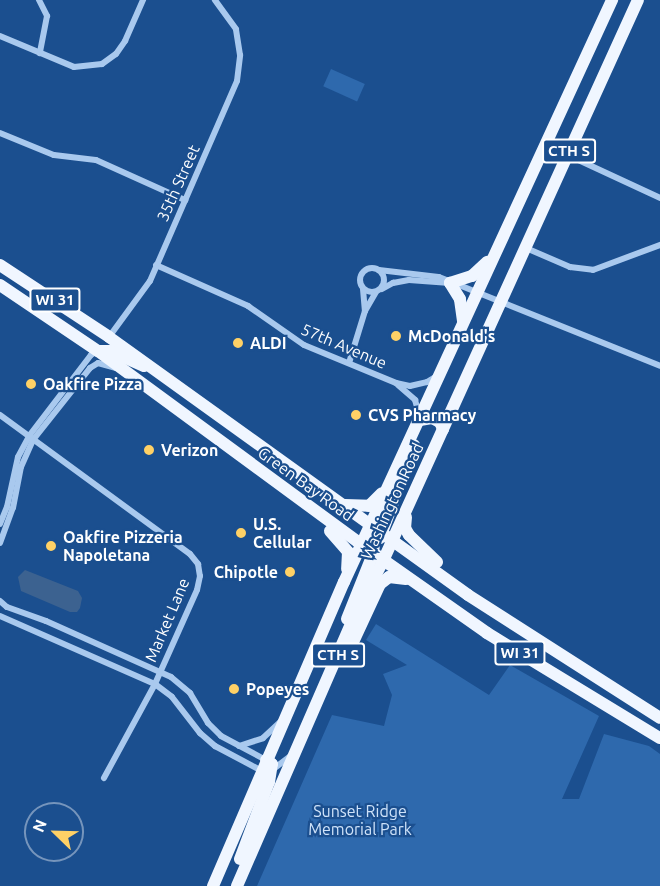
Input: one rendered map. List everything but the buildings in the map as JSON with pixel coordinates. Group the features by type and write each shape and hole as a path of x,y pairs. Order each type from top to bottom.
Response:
{"main road":[{"name":"Washington Road","path":"267,767 286,715 344,582 612,0"},
{"name":"Washington Road","path":"322,695 353,601 378,557 393,540 638,0"},
{"path":"463,324 461,302 450,283 472,276 483,268 507,228"},
{"name":"Green Bay Road","path":"0,265 109,337 468,595 660,718"},
{"name":"Green Bay Road","path":"0,285 98,351 378,557 487,633 660,738"},
{"path":"67,329 100,341 109,337"},
{"path":"98,351 110,351 135,364 150,366"},
{"path":"378,557 381,532 410,462 420,420 432,418 440,422 443,429"},
{"path":"342,504 363,507 373,503 408,445"},
{"path":"269,477 288,500 343,543 350,556 344,582"},
{"path":"409,505 405,528 421,549 498,606 522,629"},
{"path":"370,525 375,533 378,557"},
{"path":"235,886 322,695 337,678 380,584 395,576 411,580"},
{"path":"213,886 267,767"},
{"path":"235,886 267,767"}],"street":[{"path":"39,0 47,16 40,53"},
{"path":"0,36 74,67 89,68 102,64 116,54 125,41 143,0"},
{"name":"35th Street","path":"109,337 150,281 237,81 240,55 236,29 215,0"},
{"path":"0,133 54,155 96,160 185,200"},
{"path":"546,145 660,198"},
{"path":"525,247 570,267 593,270 660,245"},
{"name":"57th Avenue","path":"156,266 248,306 294,340 396,383 410,386 427,382 442,372"},
{"path":"365,311 363,288 360,281 364,271 371,268 426,274 478,292 660,366"},
{"path":"349,363 365,311 385,278 379,270"},
{"path":"363,288 379,291 393,283 409,280 442,285 450,283"},
{"path":"0,524 7,507 15,464 91,355 98,351"},
{"path":"0,543 13,508 21,467 31,438 90,368 98,363 124,371"},
{"name":"57th Avenue","path":"396,383 416,400 420,420"},
{"name":"Market Lane","path":"0,415 190,554 198,564 200,576 197,590 155,684 104,778"},
{"path":"0,601 6,607 46,621 160,672 185,687 199,705 208,723 221,736 267,767"},
{"path":"0,616 155,684 172,697 200,733 215,746 267,767"},
{"path":"238,746 263,738 286,715"},
{"path":"267,767 296,751"}],"green space":[{"path":"331,69 365,84 357,101 323,86"},
{"name":"Sunset Ridge Memorial Park","path":"376,624 489,695 510,665 599,716 562,799 579,799 604,734 649,746 660,754 660,886 257,886 332,715 384,726 392,695 383,674 407,665 366,640"}],"shaded area":[{"path":"25,570 78,591 82,598 80,608 77,612 70,612 21,591 18,577"}],"place":[{"name":"McDonald's","path":"396,336"},
{"name":"ALDI","path":"238,343"},
{"name":"Oakfire Pizza","path":"31,384"},
{"name":"CVS Pharmacy","path":"356,415"},
{"name":"Verizon","path":"149,450"},
{"name":"U.S. Cellular","path":"241,533"},
{"name":"Oakfire Pizzeria Napoletana","path":"51,546"},
{"name":"Chipotle","path":"290,572"},
{"name":"Popeyes","path":"234,689"}]}
